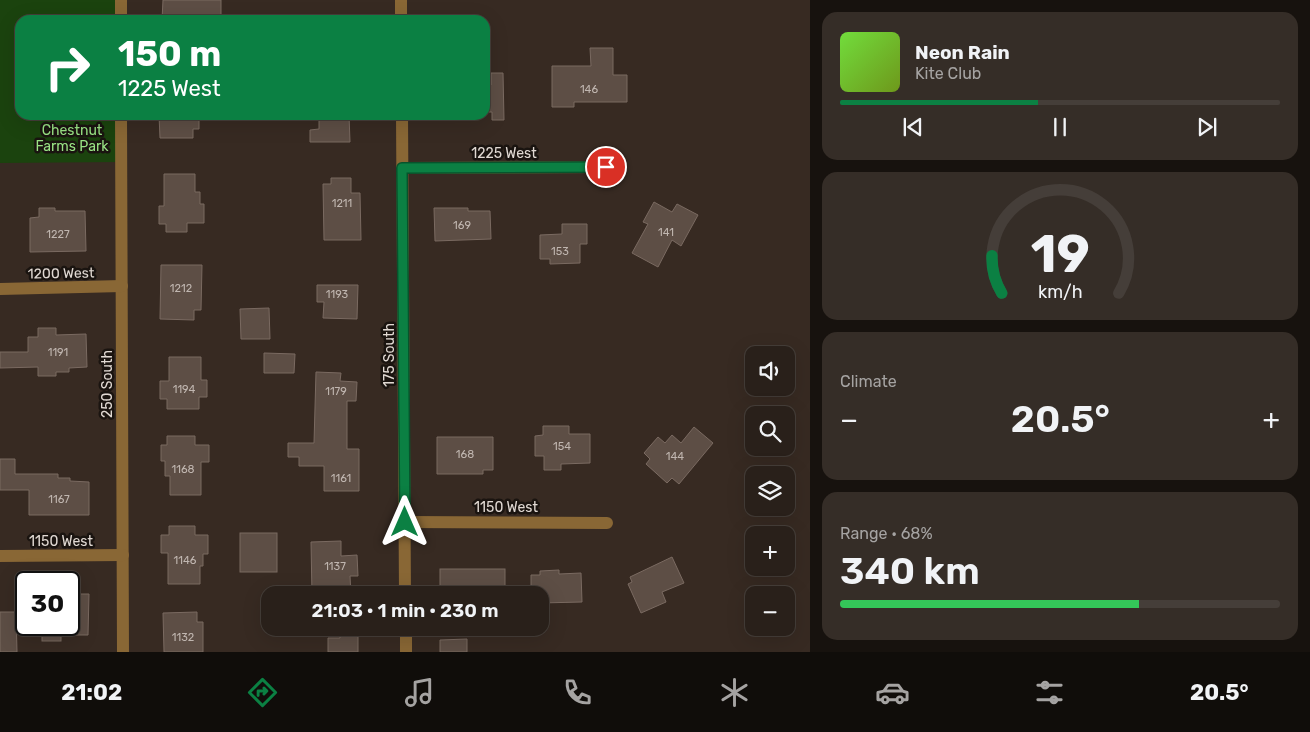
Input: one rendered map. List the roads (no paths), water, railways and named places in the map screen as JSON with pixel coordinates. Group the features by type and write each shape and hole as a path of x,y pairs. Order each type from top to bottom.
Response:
{"street":[{"path":"121,0 121,15"},
{"path":"401,0 401,15"},
{"name":"250 South","path":"121,120 123,652"},
{"name":"175 South","path":"402,120 405,586"},
{"name":"1225 West","path":"402,168 606,167"},
{"name":"1200 West","path":"0,289 122,286"},
{"name":"1150 West","path":"405,522 607,523"},
{"name":"1150 West","path":"0,556 123,555"},
{"path":"406,636 406,652"}],"park label":[{"name":"Chestnut Farms Park","path":"72,138"}]}
